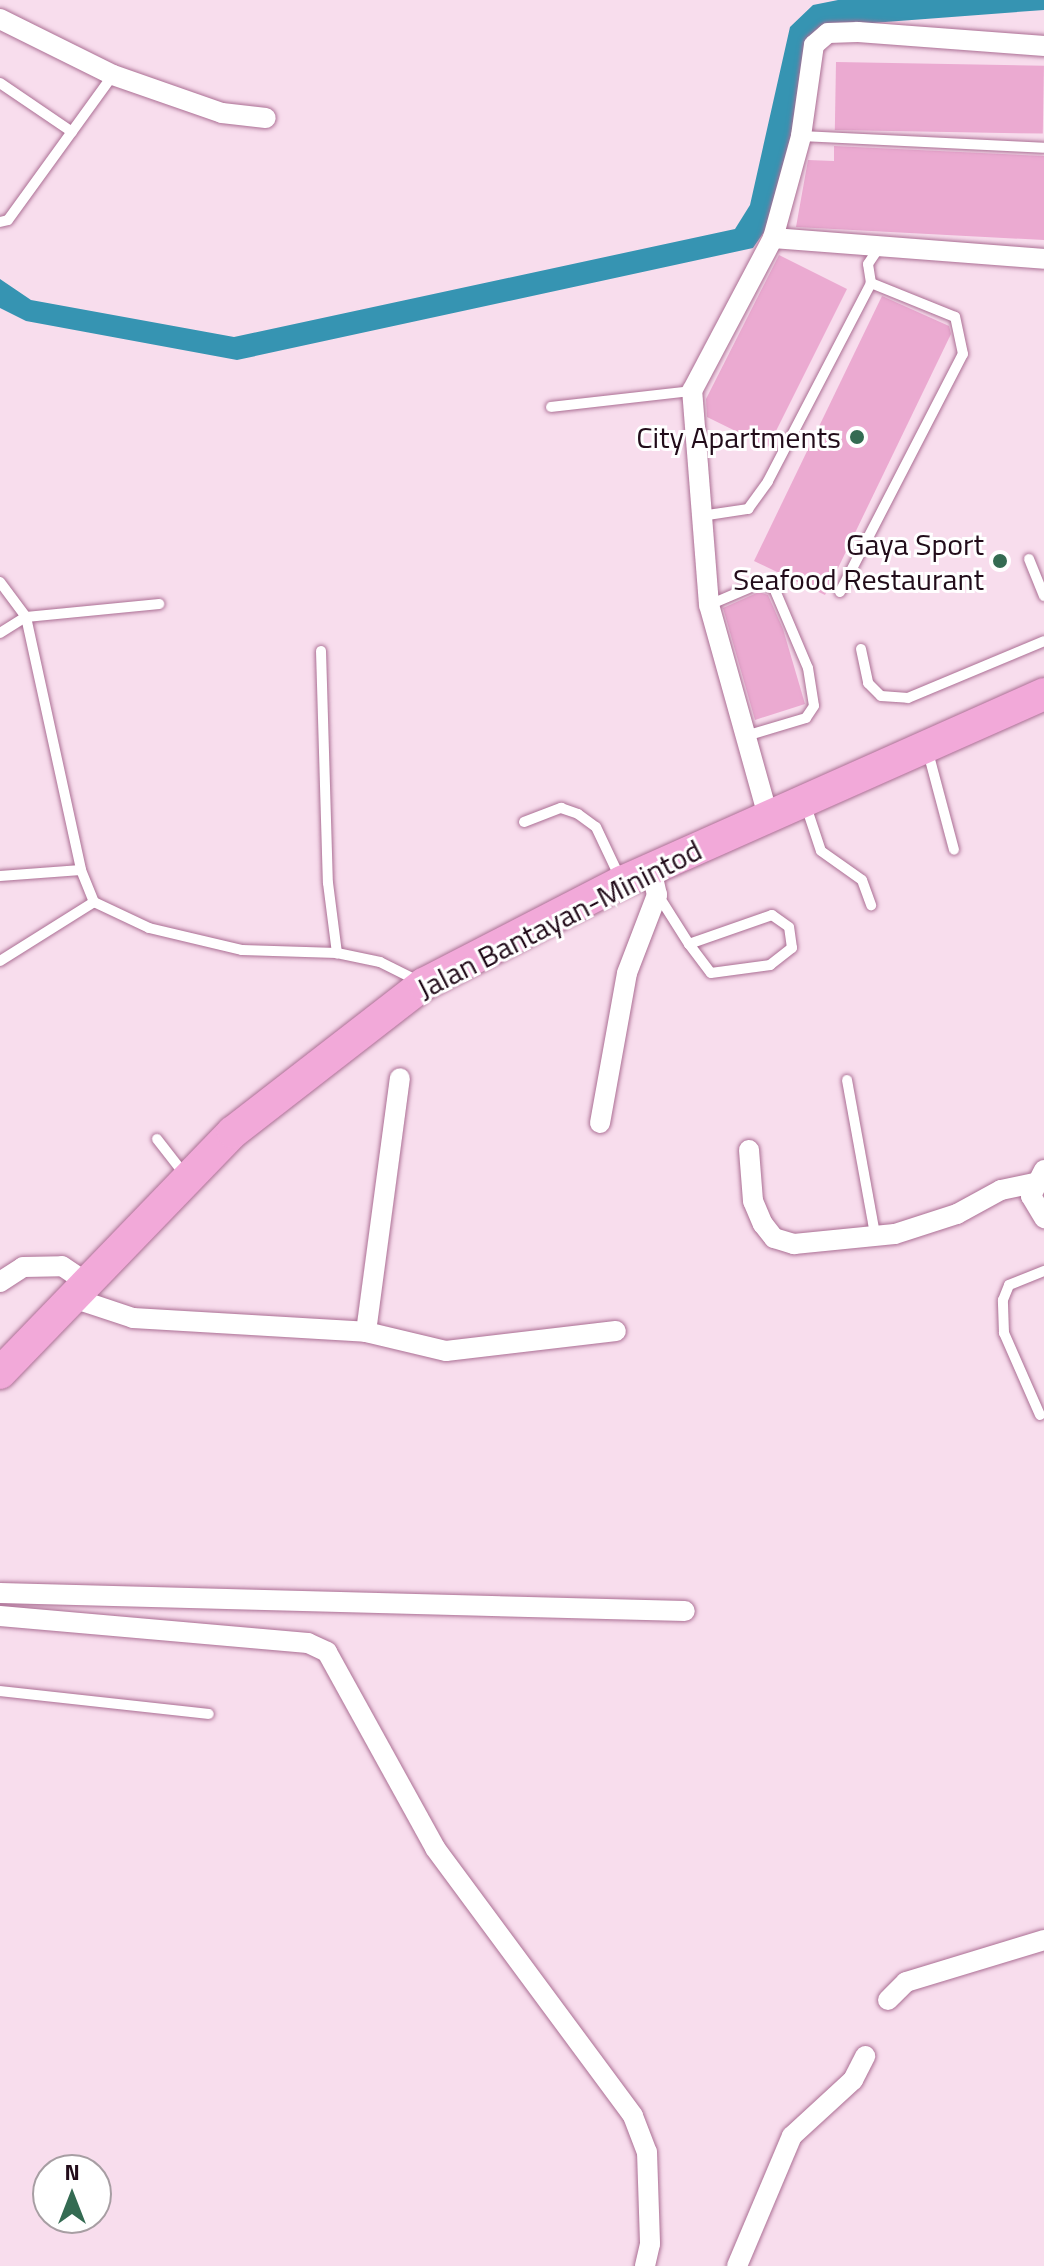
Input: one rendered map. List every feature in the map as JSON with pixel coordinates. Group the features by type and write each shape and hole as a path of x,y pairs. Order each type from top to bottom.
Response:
{"main road":[{"name":"Jalan Bantayan-Minintod","path":"0,1373 186,1177 233,1132 424,984 622,882 654,881 768,816 1044,694"}],"street":[{"path":"0,19 113,75 222,113 266,118"},
{"path":"768,816 749,735 709,605 692,391 773,238 801,136 814,45 828,33 1044,46"},
{"path":"773,238 878,249 1044,259"},
{"path":"600,1123 627,973 654,881"},
{"path":"366,1332 400,1078"},
{"path":"749,1150 753,1201 774,1238 794,1244 875,1234 957,1214 1001,1190 1039,1176"},
{"path":"1039,1176 1032,1203 1044,1218"},
{"path":"0,1282 23,1267 62,1266 80,1291 133,1318 366,1332 446,1351 476,1351 616,1331"},
{"path":"0,1593 685,1611"},
{"path":"0,1616 308,1643 327,1652 435,1848 633,2116 647,2152 650,2244 645,2266"},
{"path":"888,2000 906,1982 1044,1940"},
{"path":"737,2266 792,2136 853,2080 865,2056"},
{"path":"630,2266 650,2244"}],"lane":[{"path":"0,222 8,220 113,75"},
{"path":"0,83 72,132"},
{"path":"801,136 1044,148"},
{"path":"701,516 748,509 768,481 871,283 868,264 878,249"},
{"path":"840,592 963,354 955,317 871,283"},
{"path":"551,407 692,391"},
{"path":"1029,559 1044,596"},
{"path":"0,582 26,617 81,870 94,902 149,928 242,950 337,953 380,962 424,984"},
{"path":"709,605 758,584 774,588 808,668 814,706 806,718 749,735"},
{"path":"0,633 26,617 159,604"},
{"path":"861,649 868,683 881,696 908,698 1044,641"},
{"path":"321,651 328,883 337,953"},
{"path":"926,746 954,850"},
{"path":"805,800 821,851 862,880 871,905"},
{"path":"524,822 561,808 578,814 596,827 622,882"},
{"path":"0,876 81,870"},
{"path":"654,881 689,944 711,973 770,965 792,948 789,927 772,915 689,944"},
{"path":"0,961 94,902"},
{"path":"847,1080 875,1234"},
{"path":"157,1139 186,1177"},
{"path":"1040,1415 1004,1333 1003,1300 1009,1285 1044,1271"},
{"path":"0,1691 209,1714"}],"water":[{"path":"838,0 1044,0 1044,10 819,27 771,222 753,248 237,360 26,321 0,308 0,279 31,300 234,337 735,229 750,205 790,27 813,5"}],"building":[{"path":"836,62 1044,66 1043,134 835,130"},
{"path":"834,146 1044,156 1044,240 796,227 808,160 834,161"},
{"name":"City Apartments","path":"779,255 847,289 768,447 707,417 706,399"},
{"name":"City Apartments","path":"882,296 949,326 951,334 825,595 754,561"},
{"path":"759,592 768,595 783,629 805,704 755,720 723,608"}],"place":[{"name":"City Apartments","path":"857,437"},
{"name":"Gaya Sport Seafood Restaurant","path":"1000,561"}]}
